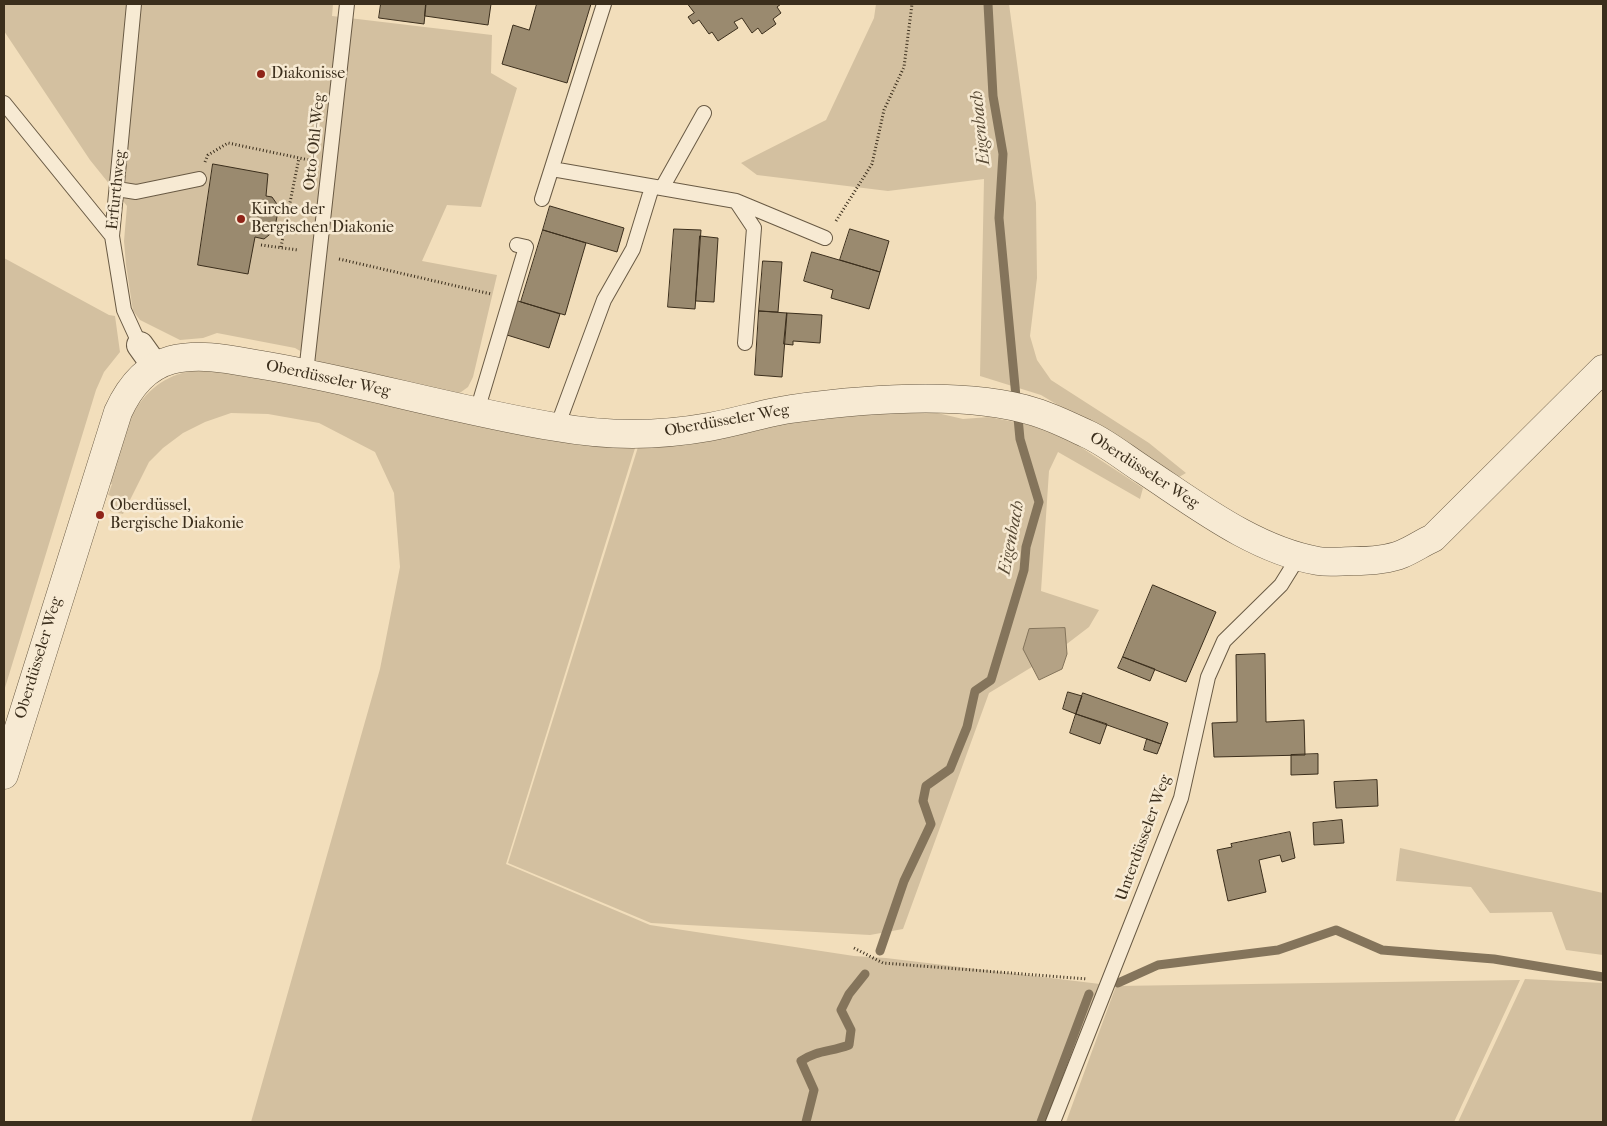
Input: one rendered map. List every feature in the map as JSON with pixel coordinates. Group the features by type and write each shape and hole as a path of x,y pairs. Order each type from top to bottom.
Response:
{"street":[{"name":"Oberdüsseler Weg","path":"4,775 113,425 130,390 143,376 148,356 170,360 199,356 306,373 557,428 608,433 648,434 708,427 789,410 874,400 940,399 992,403 1035,412 1092,436 1203,509 1250,536 1299,556 1322,562 1371,560 1400,555 1432,538 1603,368"}],"lane":[{"name":"Erfurthweg","path":"134,4 112,236 124,310 148,356"},
{"name":"Otto-Ohl-Weg","path":"306,373 348,4"},
{"path":"542,199 604,4"},
{"path":"4,103 112,236"},
{"path":"557,428 604,300 633,249 657,188 704,113"},
{"path":"552,169 736,201 825,238"},
{"path":"117,189 136,192 199,178"},
{"path":"736,201 754,228 745,343"},
{"path":"478,411 526,247 517,245"},
{"name":"Unterdüsseler Weg","path":"1053,1122 1181,798 1208,677 1224,641 1281,585 1299,556"}],"path":[{"path":"825,238 872,164 884,110 904,67 912,4"},
{"path":"199,178 208,155 228,143 331,164"},
{"path":"281,247 298,158"},
{"path":"261,245 320,255 511,298"},
{"path":"854,948 883,962 1109,981"}],"shaded area":[{"path":"4,4 333,4 332,16 492,35 491,73 517,88 481,207 447,205 422,261 497,275 473,377 468,387 457,395 328,367 295,348 217,333 203,338 180,340 140,320 133,311 126,265 124,241 127,206 90,160 4,31"},
{"path":"876,4 1009,4 1036,203 1037,278 1030,336 1037,360 1051,380 1149,443 1186,473 1179,477 1041,395 980,376 984,179 888,191 757,175 741,163 826,120 874,18"},
{"path":"4,258 109,315 115,316 120,352 104,372 96,390 4,691"},
{"path":"207,369 636,445 506,864 650,925 854,956 886,958 1100,984 1048,1122 251,1122 380,669 400,567 394,493 375,452 319,423 268,414 231,413 205,422 183,433 163,448 149,462 123,514 110,511 114,497 108,495 112,484 107,482 121,441 138,406 150,392 165,380 183,373"},
{"path":"920,409 963,419 989,417 1030,425 1073,442 1143,488 1140,499 1058,452 1049,471 1041,591 1099,610 1089,627 1055,653 989,693 903,929 870,935 651,923 508,863 638,447 783,423"},
{"path":"1065,628 1067,654 1062,669 1039,680 1023,649 1029,629"},
{"path":"1400,848 1603,893 1603,955 1566,950 1552,912 1490,913 1471,887 1396,881"},
{"path":"1525,979 1603,983 1603,1122 1458,1122"},
{"path":"1520,980 1454,1122 1066,1122 1116,986"}],"building":[{"path":"381,4 426,4 424,24 379,18"},
{"path":"426,4 491,4 488,25 425,16"},
{"path":"537,4 591,4 567,83 502,64 513,25 529,30"},
{"path":"688,4 781,4 777,7 781,13 773,19 776,24 762,34 758,28 752,33 742,18 734,22 738,28 718,41 712,32 709,34 699,20 693,24 688,17 694,13"},
{"name":"Kirche der Bergischen Diakonie","path":"213,164 268,174 266,196 272,197 279,207 274,231 264,239 255,237 248,274 198,265"},
{"path":"550,206 624,228 617,252 543,230"},
{"path":"674,229 701,230 695,309 668,307"},
{"path":"850,229 889,241 880,272 840,260"},
{"path":"543,230 586,243 565,315 521,302"},
{"path":"700,236 718,238 714,302 696,301"},
{"path":"812,252 880,272 869,309 831,298 833,290 804,281"},
{"path":"763,261 782,262 778,312 759,311"},
{"path":"518,301 560,314 549,348 507,335"},
{"path":"759,311 787,313 782,377 755,375"},
{"path":"787,313 822,315 820,343 793,341 793,345 784,344"},
{"path":"1153,585 1216,612 1186,682 1123,657"},
{"path":"1265,654 1266,722 1304,720 1305,755 1214,757 1212,723 1237,722 1236,655"},
{"path":"1123,657 1155,669 1150,681 1118,668"},
{"path":"1068,692 1082,696 1076,714 1063,709"},
{"path":"1083,693 1168,723 1161,744 1076,714"},
{"path":"1076,714 1107,724 1100,744 1070,733"},
{"path":"1147,739 1161,744 1157,754 1144,750"},
{"path":"1318,754 1318,774 1291,775 1291,755"},
{"path":"1377,780 1378,806 1336,808 1334,782"},
{"path":"1342,820 1344,843 1314,845 1313,823"},
{"path":"1290,832 1295,858 1282,862 1280,855 1259,860 1266,892 1228,901 1217,850 1232,847 1231,844"}],"waterway":[{"name":"Eigenbach","path":"880,951 904,881 931,824 923,801 926,786 950,769 967,727 975,691 991,680 1024,570 1026,547 1039,502 1020,439 999,218 1003,154 993,96 988,4"},
{"path":"1118,983 1158,965 1278,950 1336,930 1382,950 1494,959 1603,977"},
{"name":"Eigenbach","path":"806,1122 814,1090 801,1061 818,1053 849,1045 851,1030 841,1010 849,994 865,974"},
{"path":"1041,1122 1089,994"}],"place":[{"name":"Diakonisse","path":"261,74"},
{"name":"Kirche der Bergischen Diakonie","path":"241,219"},
{"name":"Oberdüssel, Bergische Diakonie","path":"100,515"}]}
